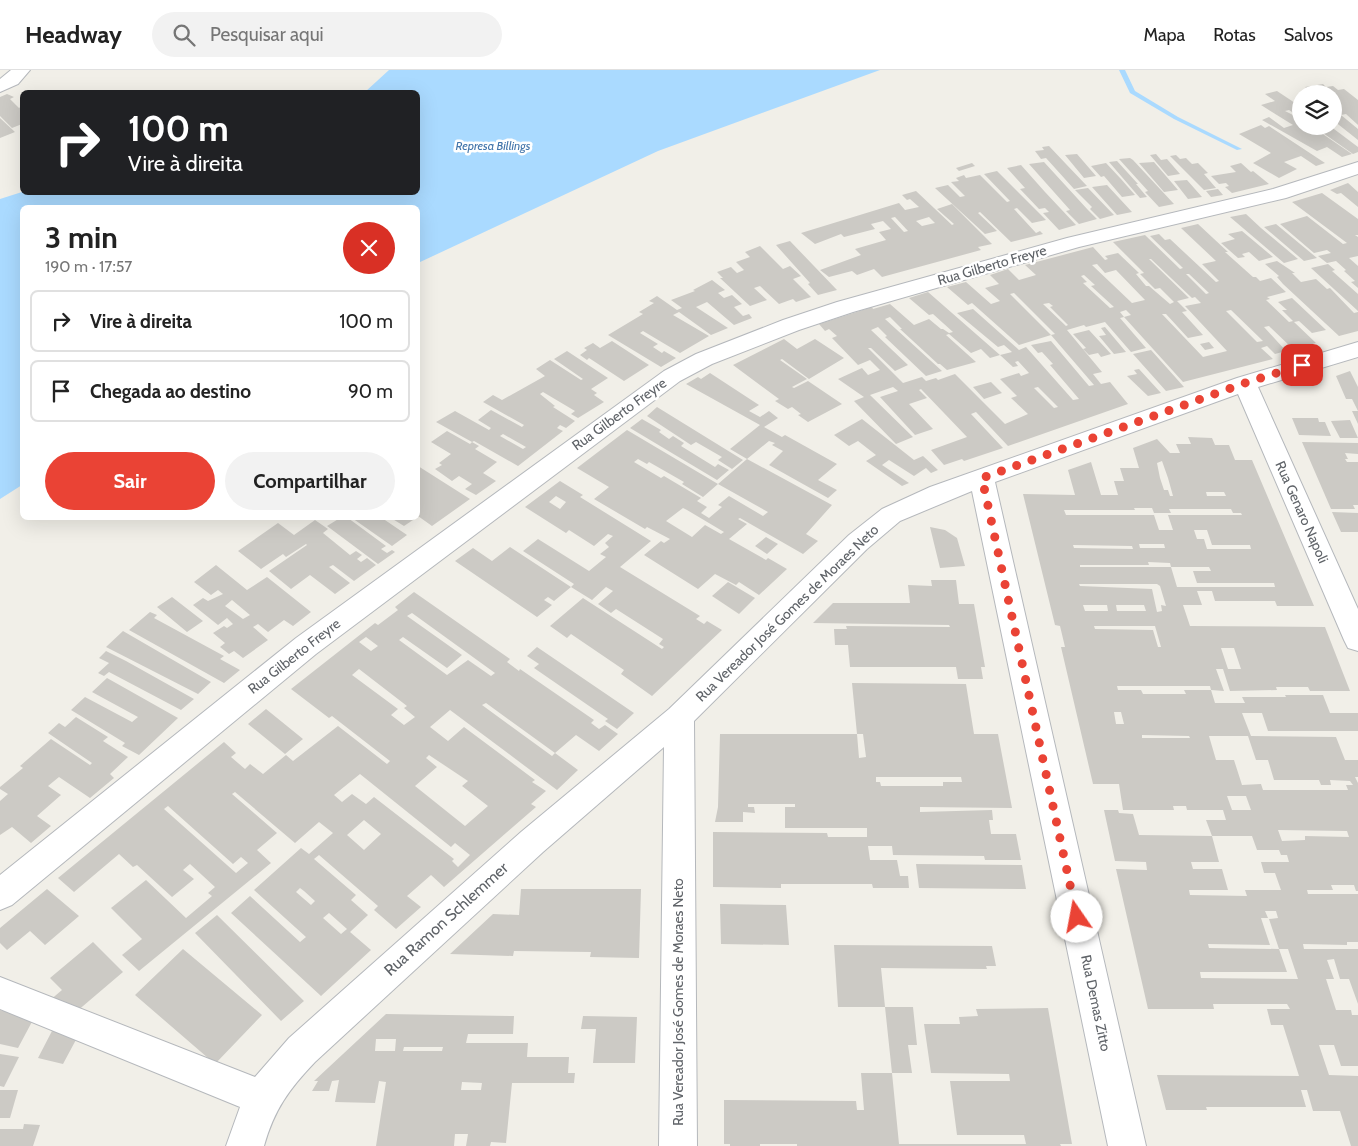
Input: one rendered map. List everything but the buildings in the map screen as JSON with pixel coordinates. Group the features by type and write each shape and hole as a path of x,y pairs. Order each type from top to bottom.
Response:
{"street":[{"path":"0,87 12,80 21,70"},
{"name":"Rua Gilberto Freyre","path":"0,895 306,646 672,376 704,359 791,325 854,304 1083,239 1279,194 1358,168"},
{"name":"Rua Vereador José Gomes de Moraes Neto","path":"678,1146 679,717 858,542 891,515 927,498 1245,383 1358,348"},
{"name":"Rua Genaro Napoli","path":"1245,383 1358,640"},
{"name":"Rua Demas Zitto","path":"982,478 1127,1146"},
{"name":"Rua Ramon Schlemmer","path":"245,1146 262,1098 276,1077 302,1050 532,842 679,717"},
{"path":"0,993 262,1098"}],"water":[{"name":"Represa Billings","path":"389,70 880,70 658,151 420,262 420,205 20,205 20,486 0,499 0,199 20,193 20,195 420,195 420,90 367,90"}],"waterway":[{"path":"1122,70 1132,92 1176,118 1239,149"}],"route":[{"path":"1077,917 982,478 1245,383 1302,365"}]}
